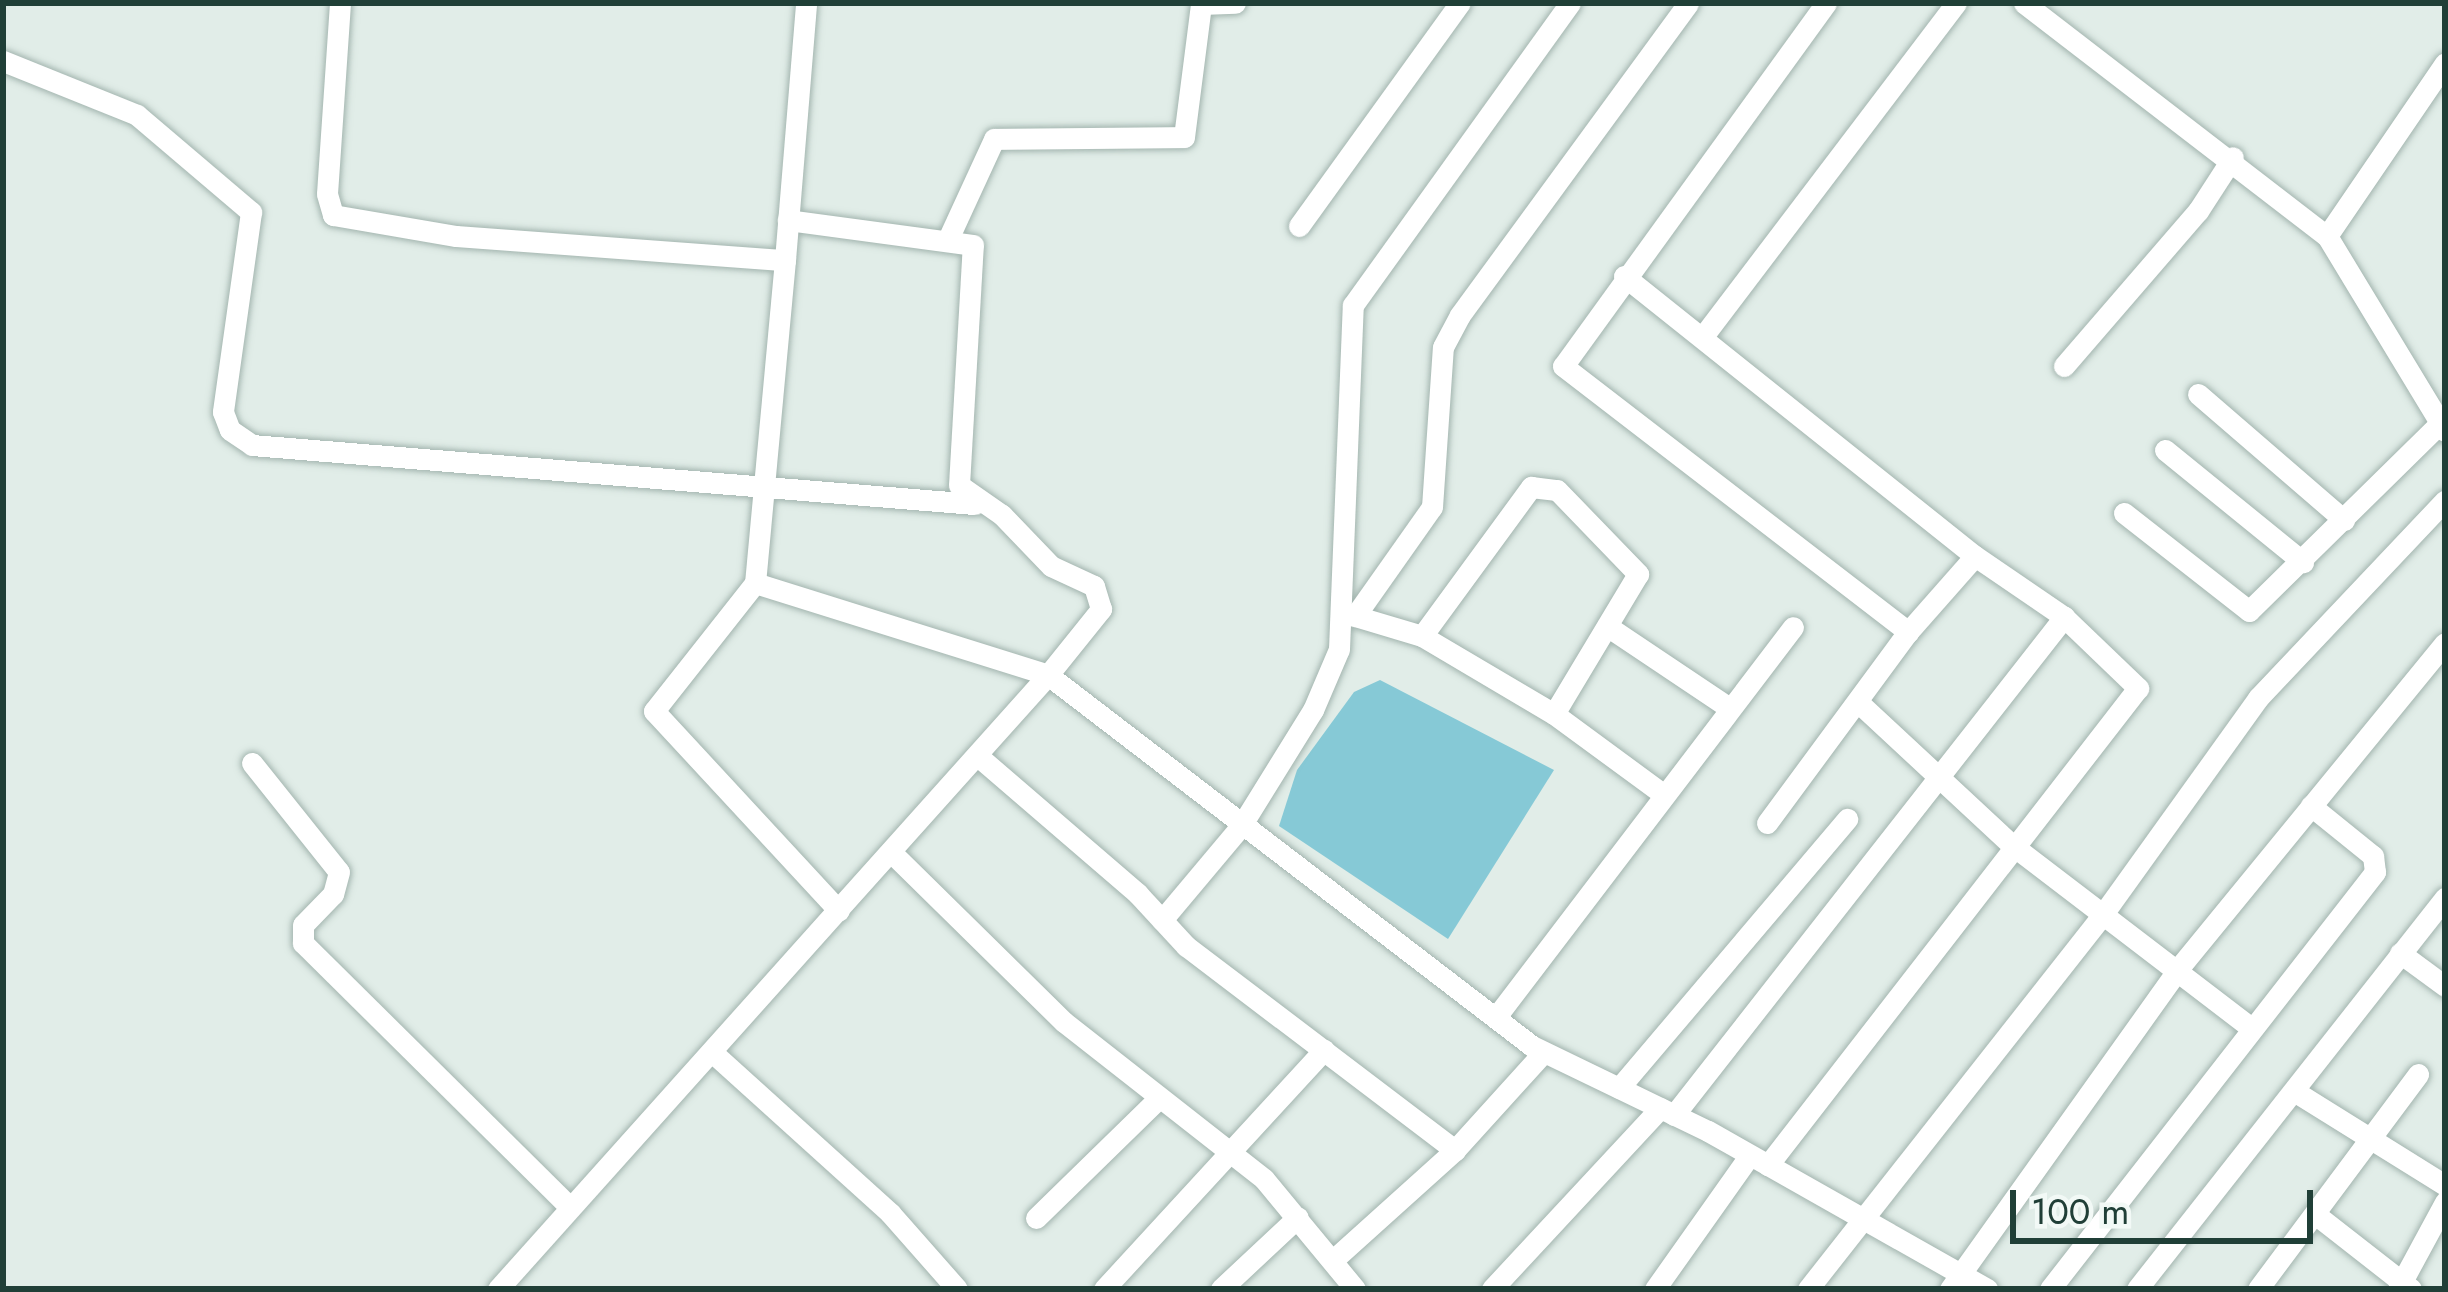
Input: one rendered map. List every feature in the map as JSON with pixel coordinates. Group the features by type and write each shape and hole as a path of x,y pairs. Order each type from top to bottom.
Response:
{"street":[{"path":"340,3 327,194 333,215 456,236 785,260"},
{"path":"806,3 755,583 654,711 839,911"},
{"path":"948,239 994,140 1184,137 1201,3 1235,3"},
{"path":"1298,226 1460,3"},
{"path":"1162,920 1240,826 1313,710 1339,649 1348,614 1352,305 1570,3"},
{"path":"1348,614 1432,507 1443,347 1460,315 1688,3"},
{"path":"1826,3 1565,356 1570,378 1684,456 1832,581 1907,632"},
{"path":"1704,335 1956,3"},
{"path":"2024,3 2233,157 2327,236 2441,428 2256,608 2241,611 2124,513"},
{"path":"3,62 137,115 251,212 223,412 230,430 253,445 976,504 1002,515 1051,566 1094,586 1101,609 979,757 498,1289"},
{"path":"2327,236 2445,63"},
{"path":"2064,366 2198,211 2233,157"},
{"path":"788,220 974,245 977,259 959,485 976,504"},
{"path":"1624,276 1704,335 1975,556 2064,617 2138,688 1655,1289"},
{"path":"2198,394 2344,520"},
{"path":"2165,450 2303,562"},
{"path":"1422,636 1531,487 1543,484 1595,523 1638,574 1553,714"},
{"path":"1808,1289 2103,914 2258,698 2445,500"},
{"path":"1767,824 1907,632 1975,556"},
{"path":"755,583 1048,675 1240,826 1544,1052 1759,1160 1955,1281 1987,1289"},
{"path":"1348,614 1422,636 1553,714 1660,792"},
{"path":"1492,1289 1667,1112 2064,617"},
{"path":"1607,626 1728,707"},
{"path":"1496,1017 1660,792 1793,627"},
{"path":"1955,1281 2178,969 2445,643"},
{"path":"1859,703 2012,845 2251,1028"},
{"path":"979,757 1162,920 1455,1150"},
{"path":"252,763 338,872 332,894 303,925 303,943 569,1206"},
{"path":"2050,1289 2375,872 2373,856 2311,806"},
{"path":"1619,1088 1847,819"},
{"path":"892,853 1064,1022 1234,1154 1298,1217 1355,1289"},
{"path":"2137,1289 2445,898"},
{"path":"2400,953 2445,986"},
{"path":"1104,1289 1234,1154 1324,1051"},
{"path":"712,1052 890,1214 957,1289"},
{"path":"1334,1260 1455,1150 1544,1052"},
{"path":"2258,1289 2417,1074"},
{"path":"2294,1091 2445,1185"},
{"path":"1036,1218 1158,1099"},
{"path":"2315,1214 2403,1287 2445,1202"},
{"path":"1221,1289 1298,1217"}],"water":[{"path":"1380,680 1554,770 1448,939 1279,826 1297,770 1354,692"}]}
